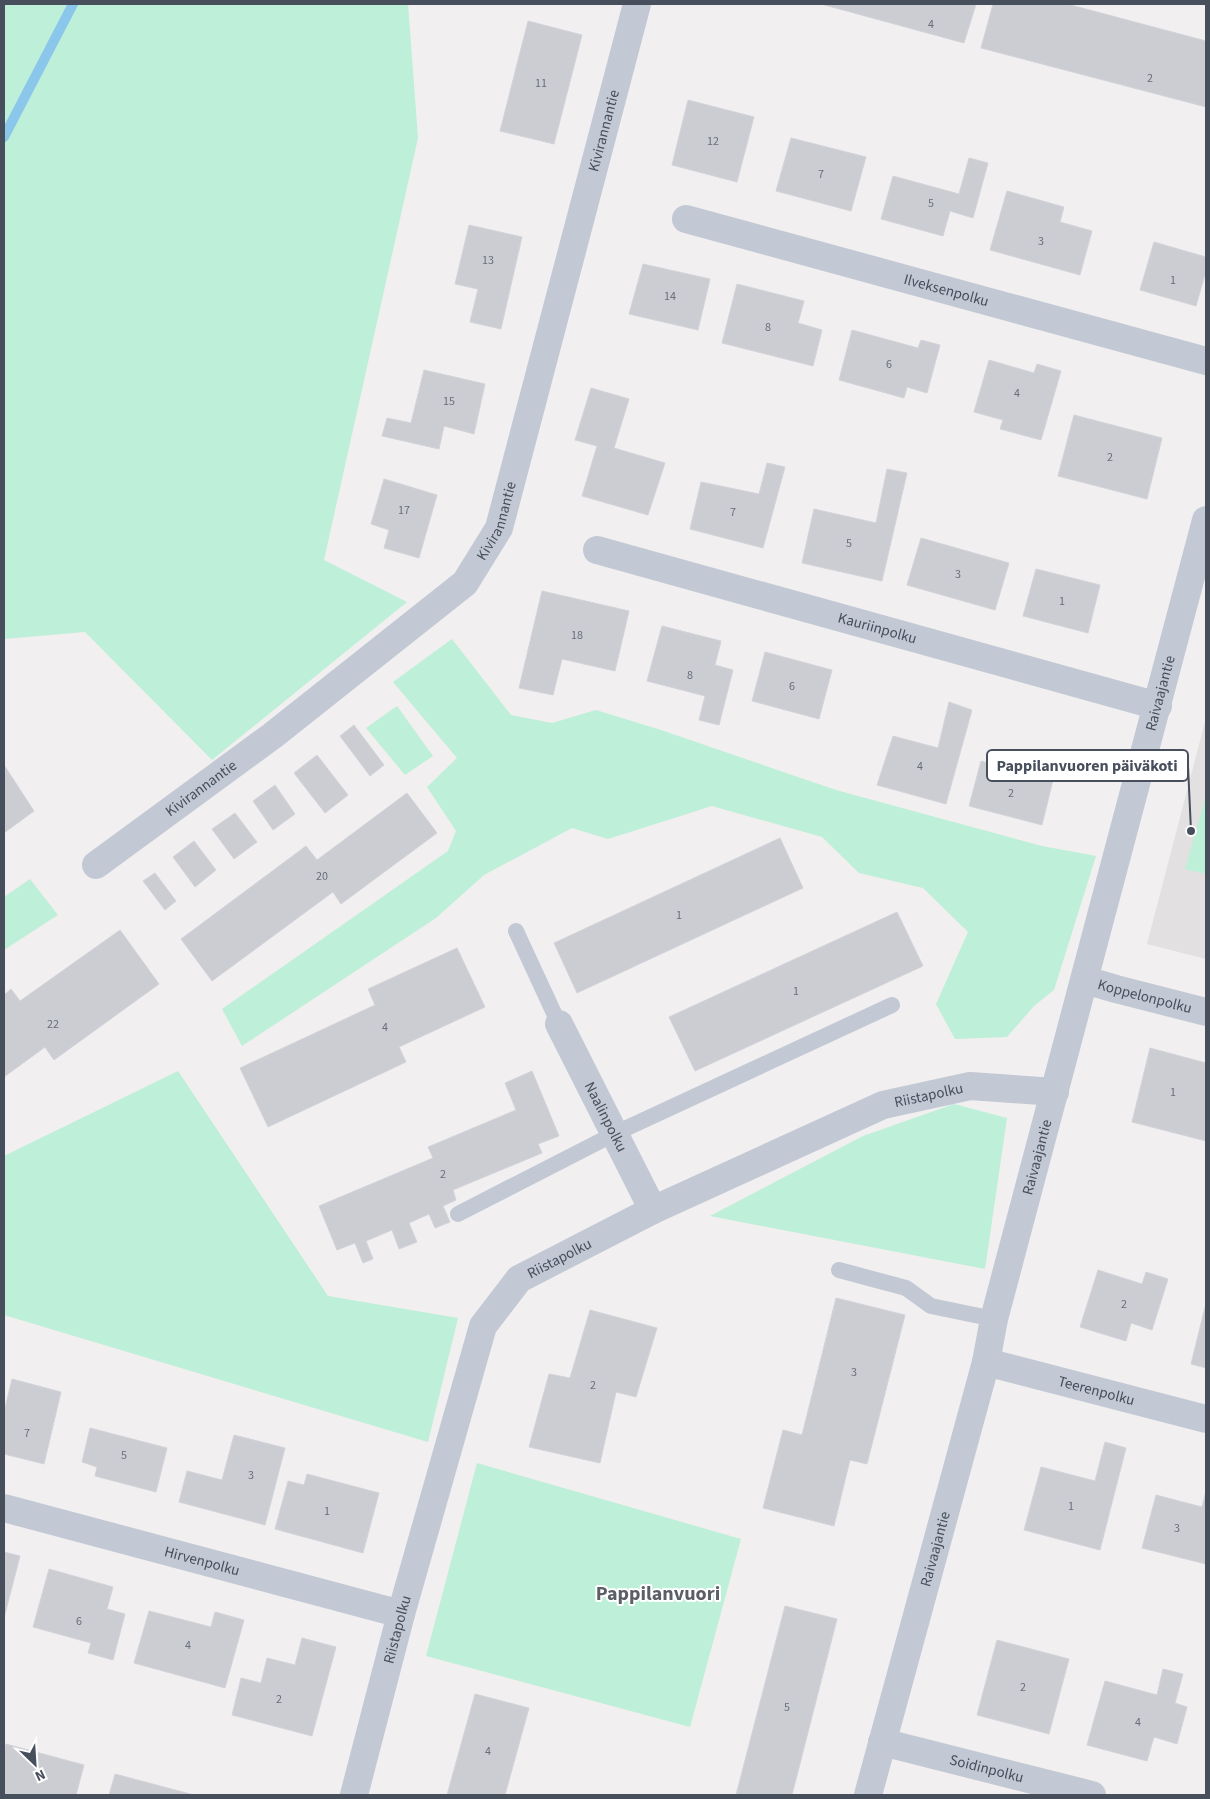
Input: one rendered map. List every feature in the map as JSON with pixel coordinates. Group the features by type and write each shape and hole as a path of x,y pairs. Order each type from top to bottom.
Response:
{"street":[{"name":"Kivirannantie","path":"96,865 272,736 465,583 499,528 637,4"},
{"name":"Ilveksenpolku","path":"686,219 1206,361"},
{"name":"Raivaajantie","path":"868,1795 986,1362 994,1319 1206,520"},
{"name":"Kauriinpolku","path":"597,550 1158,706"},
{"name":"Koppelonpolku","path":"1085,980 1206,1012"},
{"name":"Naalinpolku","path":"559,1024 616,1133 653,1210"},
{"name":"Riistapolku","path":"354,1795 401,1614 483,1326 518,1279 653,1210 883,1105 970,1086 1055,1092"},
{"name":"Teerenpolku","path":"986,1362 1206,1419"},
{"name":"Hirvenpolku","path":"4,1508 401,1614"},
{"name":"Soidinpolku","path":"882,1742 1092,1795"}],"lane":[{"path":"516,931 559,1024"},
{"path":"458,1214 616,1133 892,1005"},
{"path":"839,1270 906,1288 931,1306 994,1319"}],"shaded area":[{"path":"1206,718 1206,959 1147,944"}],"green space":[{"path":"4,4 408,4 418,138 324,560 407,602 212,760 85,632 4,639"},
{"path":"452,639 511,715 552,723 596,710 661,730 836,790 1042,846 1096,856 1054,990 1034,1006 1007,1037 955,1039 936,1004 968,932 923,888 859,873 822,837 712,806 608,839 572,828 484,875 436,918 242,1046 222,1009 448,851 456,831 427,787 457,758 393,682"},
{"path":"397,706 433,756 405,775 366,728"},
{"path":"1206,795 1206,874 1185,869"},
{"path":"30,879 58,915 4,950 4,897"},
{"path":"178,1071 328,1296 458,1318 428,1442 4,1315 4,1156"},
{"path":"954,1104 1007,1118 985,1269 710,1216 863,1136"},
{"path":"477,1463 741,1539 690,1727 426,1656"}],"building":[{"path":"821,4 976,4 964,43"},
{"path":"993,4 1067,4 1206,41 1206,107 981,48"},
{"path":"528,21 582,35 554,144 500,131"},
{"path":"688,100 754,117 737,182 672,165"},
{"path":"791,138 866,157 851,211 776,191"},
{"path":"969,158 988,163 973,218 950,211 943,236 881,219 893,176 959,194"},
{"path":"1007,191 1064,207 1060,222 1092,231 1080,275 990,250"},
{"path":"469,225 522,237 501,329 470,322 478,289 455,284"},
{"path":"1154,242 1206,257 1206,271 1196,306 1140,290"},
{"path":"643,264 710,279 698,330 629,314"},
{"path":"737,284 804,301 798,323 822,330 813,366 722,343"},
{"path":"852,330 918,348 921,340 940,345 927,393 907,387 904,398 839,380"},
{"path":"989,360 1034,373 1037,364 1061,371 1041,440 1000,429 1003,420 974,412"},
{"path":"424,370 485,384 474,434 444,426 439,449 382,436 387,418 411,423"},
{"path":"591,388 629,399 614,448 665,463 648,515 582,496 597,446 575,440"},
{"path":"1074,415 1162,438 1147,499 1058,476"},
{"path":"767,463 785,467 763,548 690,529 701,482 759,494"},
{"path":"887,469 907,473 882,581 802,563 814,509 876,523"},
{"path":"384,479 437,495 419,558 384,548 389,530 371,524"},
{"path":"921,538 1009,563 995,610 907,585"},
{"path":"1036,569 1100,585 1088,633 1023,616"},
{"path":"542,591 629,611 615,671 562,659 553,695 519,688"},
{"path":"662,626 721,641 715,665 733,670 719,725 699,720 705,696 647,681"},
{"path":"765,652 832,670 819,719 752,701"},
{"path":"949,702 972,710 946,804 877,785 893,736 938,748"},
{"path":"354,725 384,765 370,776 340,736"},
{"path":"317,755 348,795 325,813 294,773"},
{"path":"981,761 1053,780 1042,825 969,806"},
{"path":"4,765 34,811 4,833"},
{"path":"275,785 295,814 273,830 253,801"},
{"path":"407,793 437,833 341,904 333,892 212,981 181,939 306,846 317,860"},
{"path":"235,813 257,842 234,859 212,829"},
{"path":"780,838 803,888 577,993 554,943"},
{"path":"194,841 216,870 195,887 173,857"},
{"path":"155,873 176,901 165,910 143,881"},
{"path":"897,912 923,966 695,1071 669,1017"},
{"path":"120,930 159,984 54,1060 45,1047 4,1077 4,995 11,989 20,1001"},
{"path":"457,948 485,1007 399,1047 406,1062 268,1127 240,1068 375,1005 368,989"},
{"path":"1150,1048 1206,1063 1206,1141 1132,1122"},
{"path":"532,1071 559,1136 538,1144 542,1153 453,1190 456,1200 443,1206 450,1222 435,1228 429,1214 409,1223 417,1242 399,1249 392,1230 366,1241 373,1259 363,1263 355,1243 337,1250 319,1206 433,1158 428,1147 516,1110 505,1083"},
{"path":"1098,1270 1142,1284 1146,1272 1168,1279 1152,1330 1131,1323 1126,1341 1080,1327"},
{"path":"836,1298 905,1315 867,1464 850,1460 834,1526 763,1508 783,1430 802,1435"},
{"path":"1206,1303 1206,1368 1191,1364"},
{"path":"590,1310 657,1328 636,1397 616,1392 600,1463 529,1447 549,1374 570,1378"},
{"path":"12,1379 61,1392 44,1464 4,1454 4,1412"},
{"path":"90,1428 167,1448 156,1492 95,1476 97,1467 82,1462"},
{"path":"234,1435 285,1448 265,1525 179,1502 187,1471 222,1480"},
{"path":"1105,1442 1126,1448 1100,1550 1024,1530 1041,1467 1095,1481"},
{"path":"307,1474 379,1493 363,1553 275,1529 288,1481 304,1485"},
{"path":"1206,1491 1206,1564 1142,1548 1156,1495 1202,1507"},
{"path":"4,1552 20,1556 4,1618"},
{"path":"49,1569 113,1587 107,1609 125,1614 113,1660 88,1653 91,1643 33,1627"},
{"path":"785,1606 837,1619 792,1795 736,1795"},
{"path":"149,1611 211,1627 215,1612 244,1620 225,1688 134,1663"},
{"path":"302,1638 336,1647 312,1736 232,1715 241,1678 261,1683 267,1658 295,1665"},
{"path":"997,1640 1069,1659 1049,1734 977,1715"},
{"path":"1163,1669 1183,1674 1175,1703 1187,1707 1177,1744 1154,1737 1147,1761 1087,1745 1105,1681 1157,1695"},
{"path":"475,1694 529,1708 505,1795 447,1795"},
{"path":"6,1744 84,1765 76,1795 4,1795 4,1755"},
{"path":"115,1774 194,1795 109,1795"}],"waterway":[{"path":"4,137 73,4"}],"place":[{"name":"Pappilanvuoren päiväkoti","path":"1191,831"}],"district":[{"name":"Pappilanvuori","path":"658,1594"}]}
